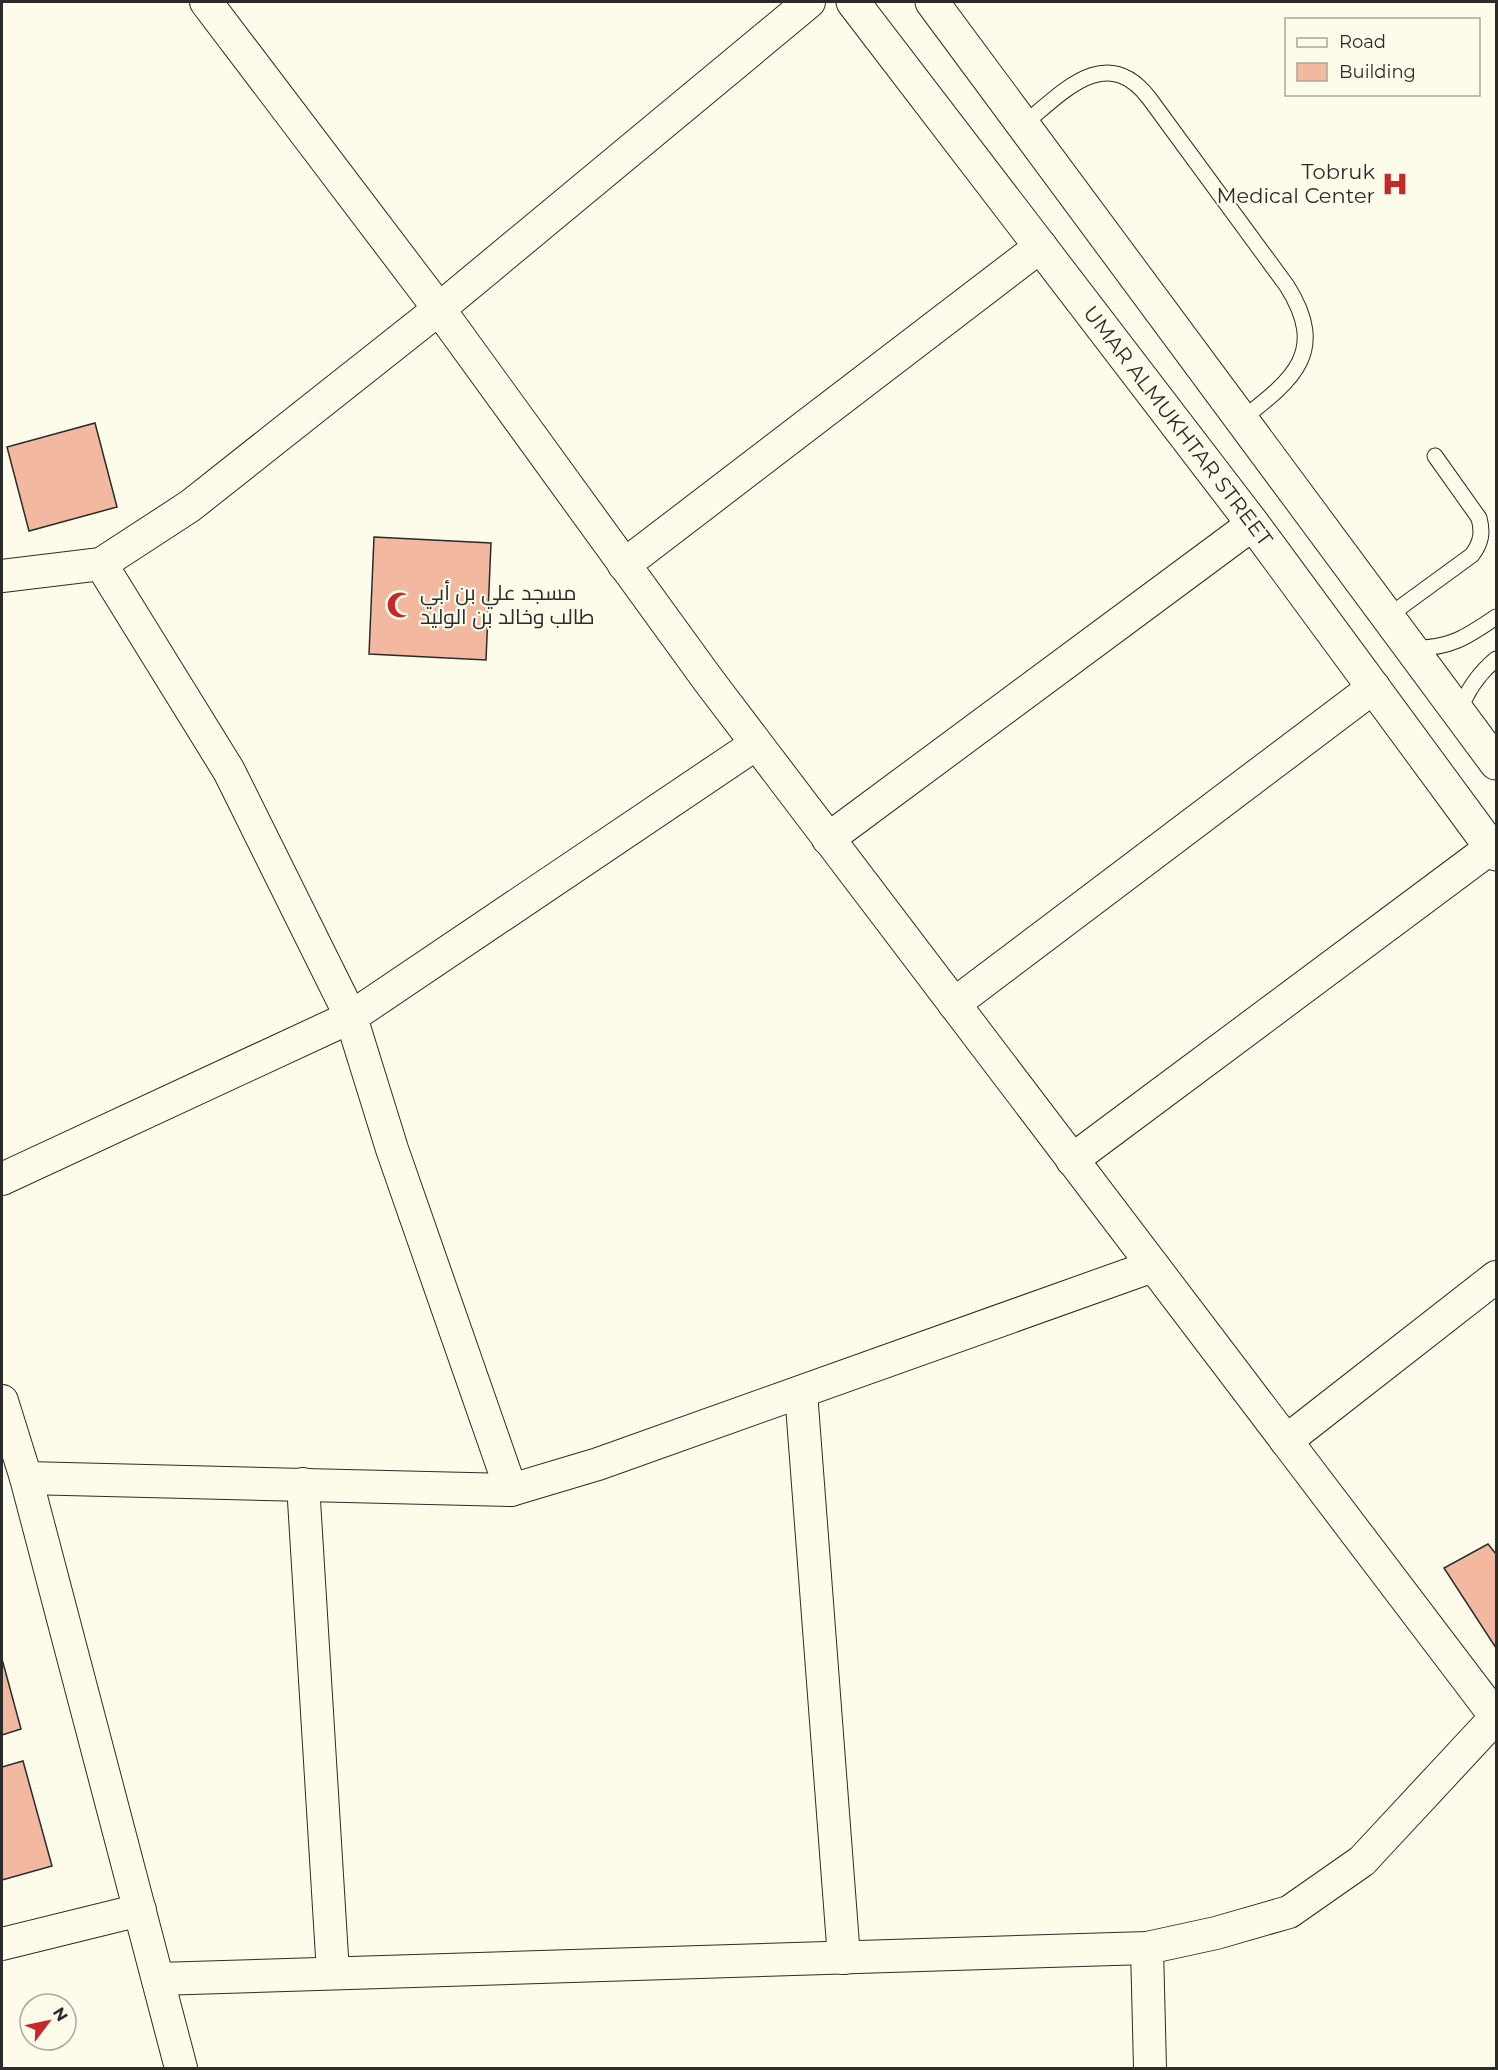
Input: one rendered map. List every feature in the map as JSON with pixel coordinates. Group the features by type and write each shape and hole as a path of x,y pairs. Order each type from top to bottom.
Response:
{"street":[{"path":"2,576 101,564 190,506 439,309 809,2"},
{"name":"UMAR ALMUKHTAR STREET","path":"853,2 1253,524 1494,850"},
{"path":"932,2 1387,617 1496,760"},
{"path":"158,1979 1147,1948 1215,1933 1289,1912 1362,1861 1496,1717 756,744 217,5"},
{"path":"624,565 1041,246"},
{"path":"828,839 1253,524"},
{"path":"101,564 230,771 351,1017 392,1149 511,1490"},
{"path":"954,1004 1374,687"},
{"path":"2,1179 351,1017 756,744"},
{"path":"1072,1160 1494,850"},
{"path":"26,1478 511,1490 598,1464 1153,1266"},
{"path":"1286,1440 1497,1276"},
{"path":"801,1392 844,1958"},
{"path":"2,1401 26,1478 181,2068"},
{"path":"303,1485 333,1973"},
{"path":"2,1944 140,1910"},
{"path":"1147,1948 1150,2068"}],"lane":[{"path":"1023,124 1081,78 1096,73 1111,73 1126,77 1140,85 1298,303 1304,323 1305,343 1300,362 1289,380 1241,420"},
{"path":"1387,617 1472,555 1478,548 1481,538 1482,528 1479,518 1435,456"},
{"path":"1411,648 1443,646 1458,641 1497,617"},
{"path":"1459,712 1472,684 1482,671 1497,659"}],"building":[{"path":"95,423 117,507 29,531 7,447"},
{"name":"مسجد علي بن أبي طالب وخالد بن الوليد","path":"374,537 491,543 486,660 369,654"},
{"path":"1488,1544 1496,1554 1496,1648 1444,1568"},
{"path":"2,1659 21,1729 2,1735"},
{"path":"23,1761 52,1866 2,1880 2,1767"}],"place":[{"name":"Tobruk Medical Center","path":"1395,184"},
{"name":"مسجد علي بن أبي طالب وخالد بن الوليد","path":"400,605"}]}
